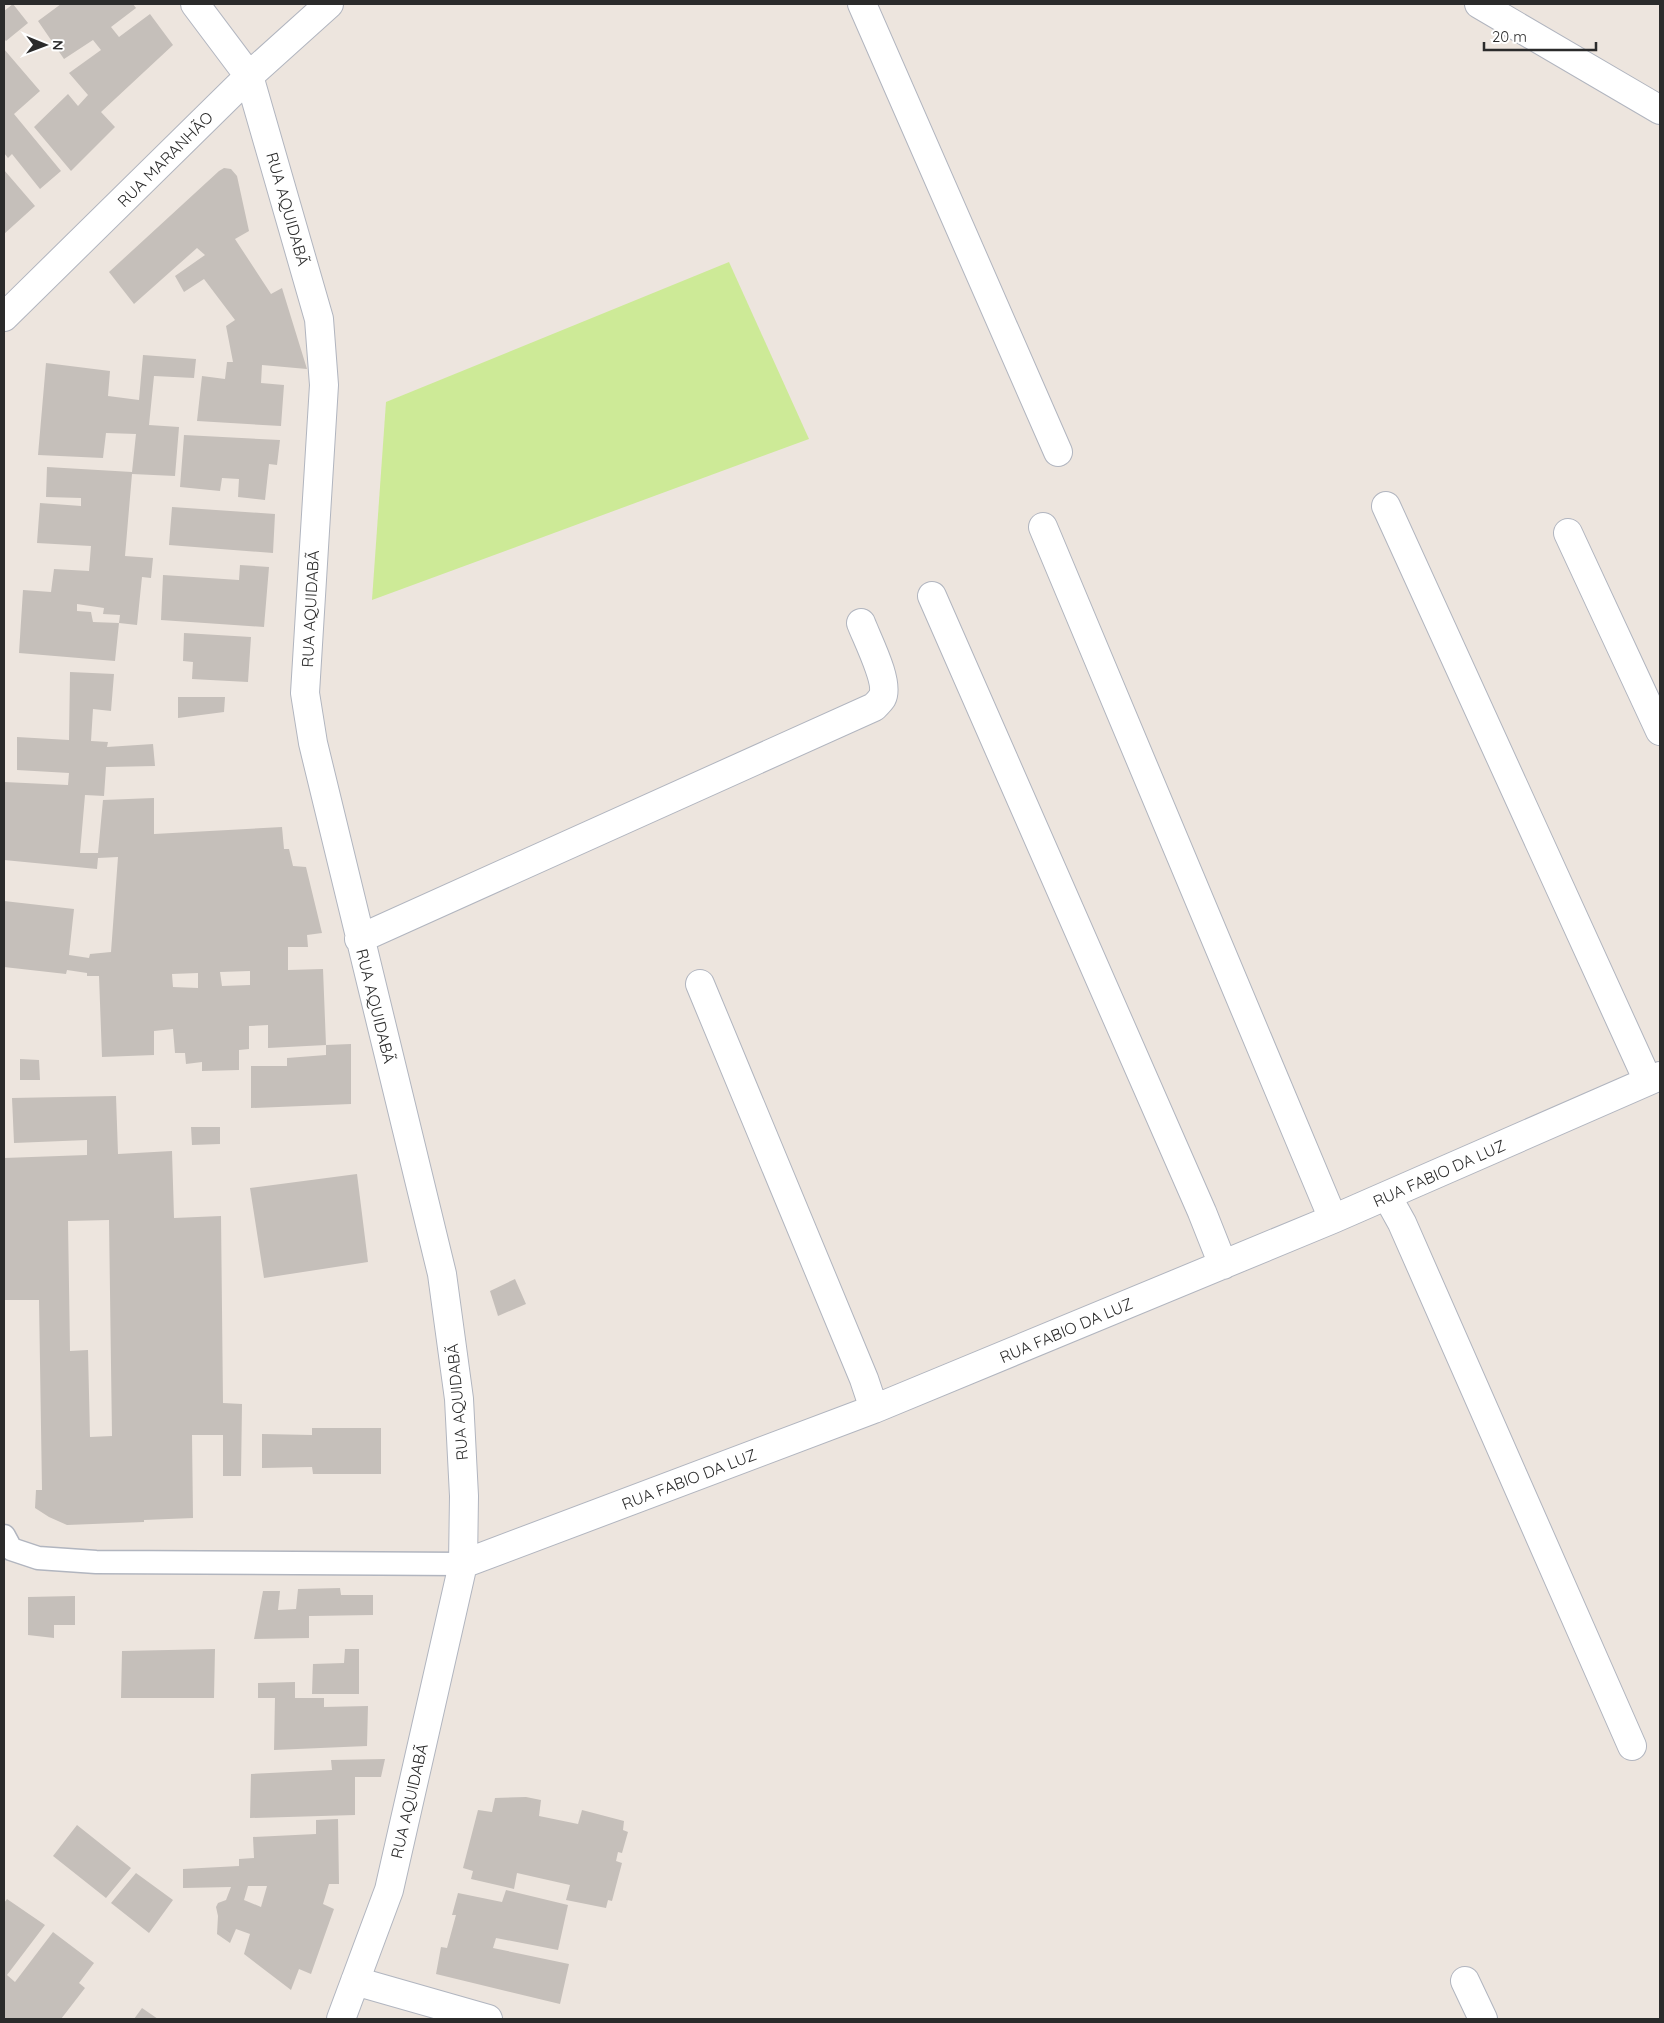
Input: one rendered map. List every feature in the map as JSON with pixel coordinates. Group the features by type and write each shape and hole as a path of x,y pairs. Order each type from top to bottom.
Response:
{"street":[{"name":"RUA AQUIDABÃ","path":"195,4 249,76 319,319 324,385 306,693 313,744 359,940 442,1274 459,1399 464,1496 463,1564 389,1890 341,2019"},
{"name":"RUA MARANHÃO","path":"4,317 249,76 329,4"},
{"path":"862,4 1058,452"},
{"path":"1479,4 1660,110"},
{"path":"1386,506 1654,1079"},
{"path":"1043,527 1333,1219"},
{"path":"1568,533 1660,731"},
{"path":"932,596 1202,1212 1222,1265"},
{"path":"359,940 874,707 882,698 884,688 882,677 861,623"},
{"path":"700,984 864,1379 874,1410"},
{"name":"RUA FABIO DA LUZ","path":"463,1564 874,1410 1333,1219 1654,1079"},
{"path":"1387,1196 1402,1223 1632,1746"},
{"path":"356,1981 488,2019"},
{"path":"1465,1981 1483,2019"}],"lane":[{"path":"4,1536 11,1549 38,1558 96,1562 463,1564"}],"green space":[{"path":"729,262 809,439 372,600 386,402"}],"building":[{"path":"13,4 28,23 6,41 4,39 4,11"},
{"path":"61,4 133,4 136,8 111,27 119,37 150,14 173,45 101,112 115,127 71,171 34,127 68,94 78,106 88,95 69,73 101,50 93,40 64,59 38,21"},
{"path":"4,49 40,91 14,114 61,171 40,189 12,154 8,158 4,153"},
{"path":"224,168 231,169 237,176 249,231 235,239 271,294 282,288 307,369 262,365 261,383 284,385 281,426 197,421 202,376 225,379 227,362 233,362 226,326 235,320 204,279 184,292 175,276 205,255 197,248 134,304 109,272"},
{"path":"4,170 35,206 4,234"},
{"path":"143,355 196,359 194,378 154,376 149,425 179,427 175,476 132,474 125,556 153,558 151,578 142,577 137,625 119,623 115,661 19,653 23,590 51,592 54,569 89,571 91,546 37,543 40,503 81,506 81,498 46,497 47,467 132,472 136,434 106,433 103,458 38,455 46,363 110,371 108,396 139,400","holes":["77,604 104,608 103,614 120,615 119,623 93,622 91,612 77,611"]},
{"path":"184,435 280,440 277,465 269,464 265,500 238,497 239,479 222,478 220,491 180,487"},
{"path":"172,507 275,514 273,553 169,545"},
{"path":"240,565 269,567 264,627 161,620 163,575 239,580"},
{"path":"184,633 251,637 248,682 192,679 193,662 183,661"},
{"path":"70,672 114,674 111,711 93,709 91,741 108,742 107,747 153,744 155,766 106,767 104,796 85,795 80,853 98,853 103,800 154,798 154,834 282,827 284,849 289,849 293,866 306,867 322,933 307,935 308,947 288,947 288,970 323,969 326,1045 268,1048 268,1025 249,1026 249,1049 239,1050 239,1070 202,1071 202,1062 186,1064 185,1053 175,1053 173,1029 154,1031 154,1055 102,1057 99,976 87,976 87,973 67,970 66,974 4,967 4,901 74,909 69,955 89,958 90,954 111,952 118,857 98,858 97,869 4,860 4,782 68,785 69,773 17,770 17,737 69,740","holes":["250,971 250,985 222,986 220,972","198,973 198,988 173,987 172,974"]},
{"path":"178,697 225,697 224,712 178,718"},
{"path":"351,1044 351,1104 251,1108 251,1066 287,1066 287,1058 326,1055 326,1045"},
{"path":"20,1059 39,1060 40,1080 20,1080"},
{"path":"116,1096 118,1154 172,1151 174,1218 221,1216 223,1403 242,1404 241,1476 223,1476 223,1435 192,1435 193,1518 67,1525 35,1508 36,1490 42,1490 39,1300 5,1300 4,1158 87,1155 87,1140 14,1143 12,1098","holes":["109,1220 112,1436 90,1437 88,1350 70,1351 68,1221"]},
{"path":"191,1127 220,1127 220,1144 192,1145"},
{"path":"357,1174 368,1262 264,1278 250,1188"},
{"path":"515,1279 526,1304 498,1316 490,1291"},
{"path":"312,1428 381,1428 381,1474 313,1474 312,1467 262,1468 262,1434 312,1435"},
{"path":"340,1588 341,1595 373,1595 373,1615 309,1616 309,1638 254,1639 263,1591 280,1591 278,1610 296,1609 298,1589"},
{"path":"75,1596 75,1625 54,1625 54,1638 28,1635 28,1597"},
{"path":"215,1649 214,1698 121,1698 122,1651"},
{"path":"345,1649 359,1649 359,1694 312,1694 313,1664 344,1663"},
{"path":"295,1682 295,1698 324,1698 324,1707 368,1706 367,1746 274,1750 275,1698 258,1698 258,1683"},
{"path":"385,1759 381,1777 355,1777 355,1815 250,1818 251,1774 332,1770 331,1760"},
{"path":"526,1797 541,1800 539,1816 578,1824 582,1810 624,1821 623,1830 628,1832 622,1853 618,1852 616,1861 622,1863 612,1901 608,1900 606,1908 566,1900 570,1885 517,1873 514,1889 471,1879 473,1871 463,1868 478,1810 492,1812 495,1798"},
{"path":"338,1819 339,1884 329,1884 323,1904 334,1909 311,1974 299,1969 291,1990 244,1954 250,1934 236,1929 230,1943 217,1934 218,1916 216,1907 218,1903 226,1900 231,1887 183,1888 183,1869 239,1866 239,1859 254,1858 253,1837 316,1834 316,1820","holes":["248,1886 267,1886 261,1907 244,1900"]},
{"path":"77,1825 131,1868 106,1898 53,1856"},
{"path":"136,1873 173,1900 149,1933 111,1903"},
{"path":"506,1890 568,1905 558,1950 496,1938 493,1948 569,1964 560,2004 436,1974 441,1947 447,1948 456,1915 452,1915 458,1893 502,1902"},
{"path":"7,1899 45,1925 7,1975 15,1982 53,1932 94,1963 79,1983 85,1988 61,2019 4,2019 4,1903"},
{"path":"142,2008 158,2019 134,2019"}]}
